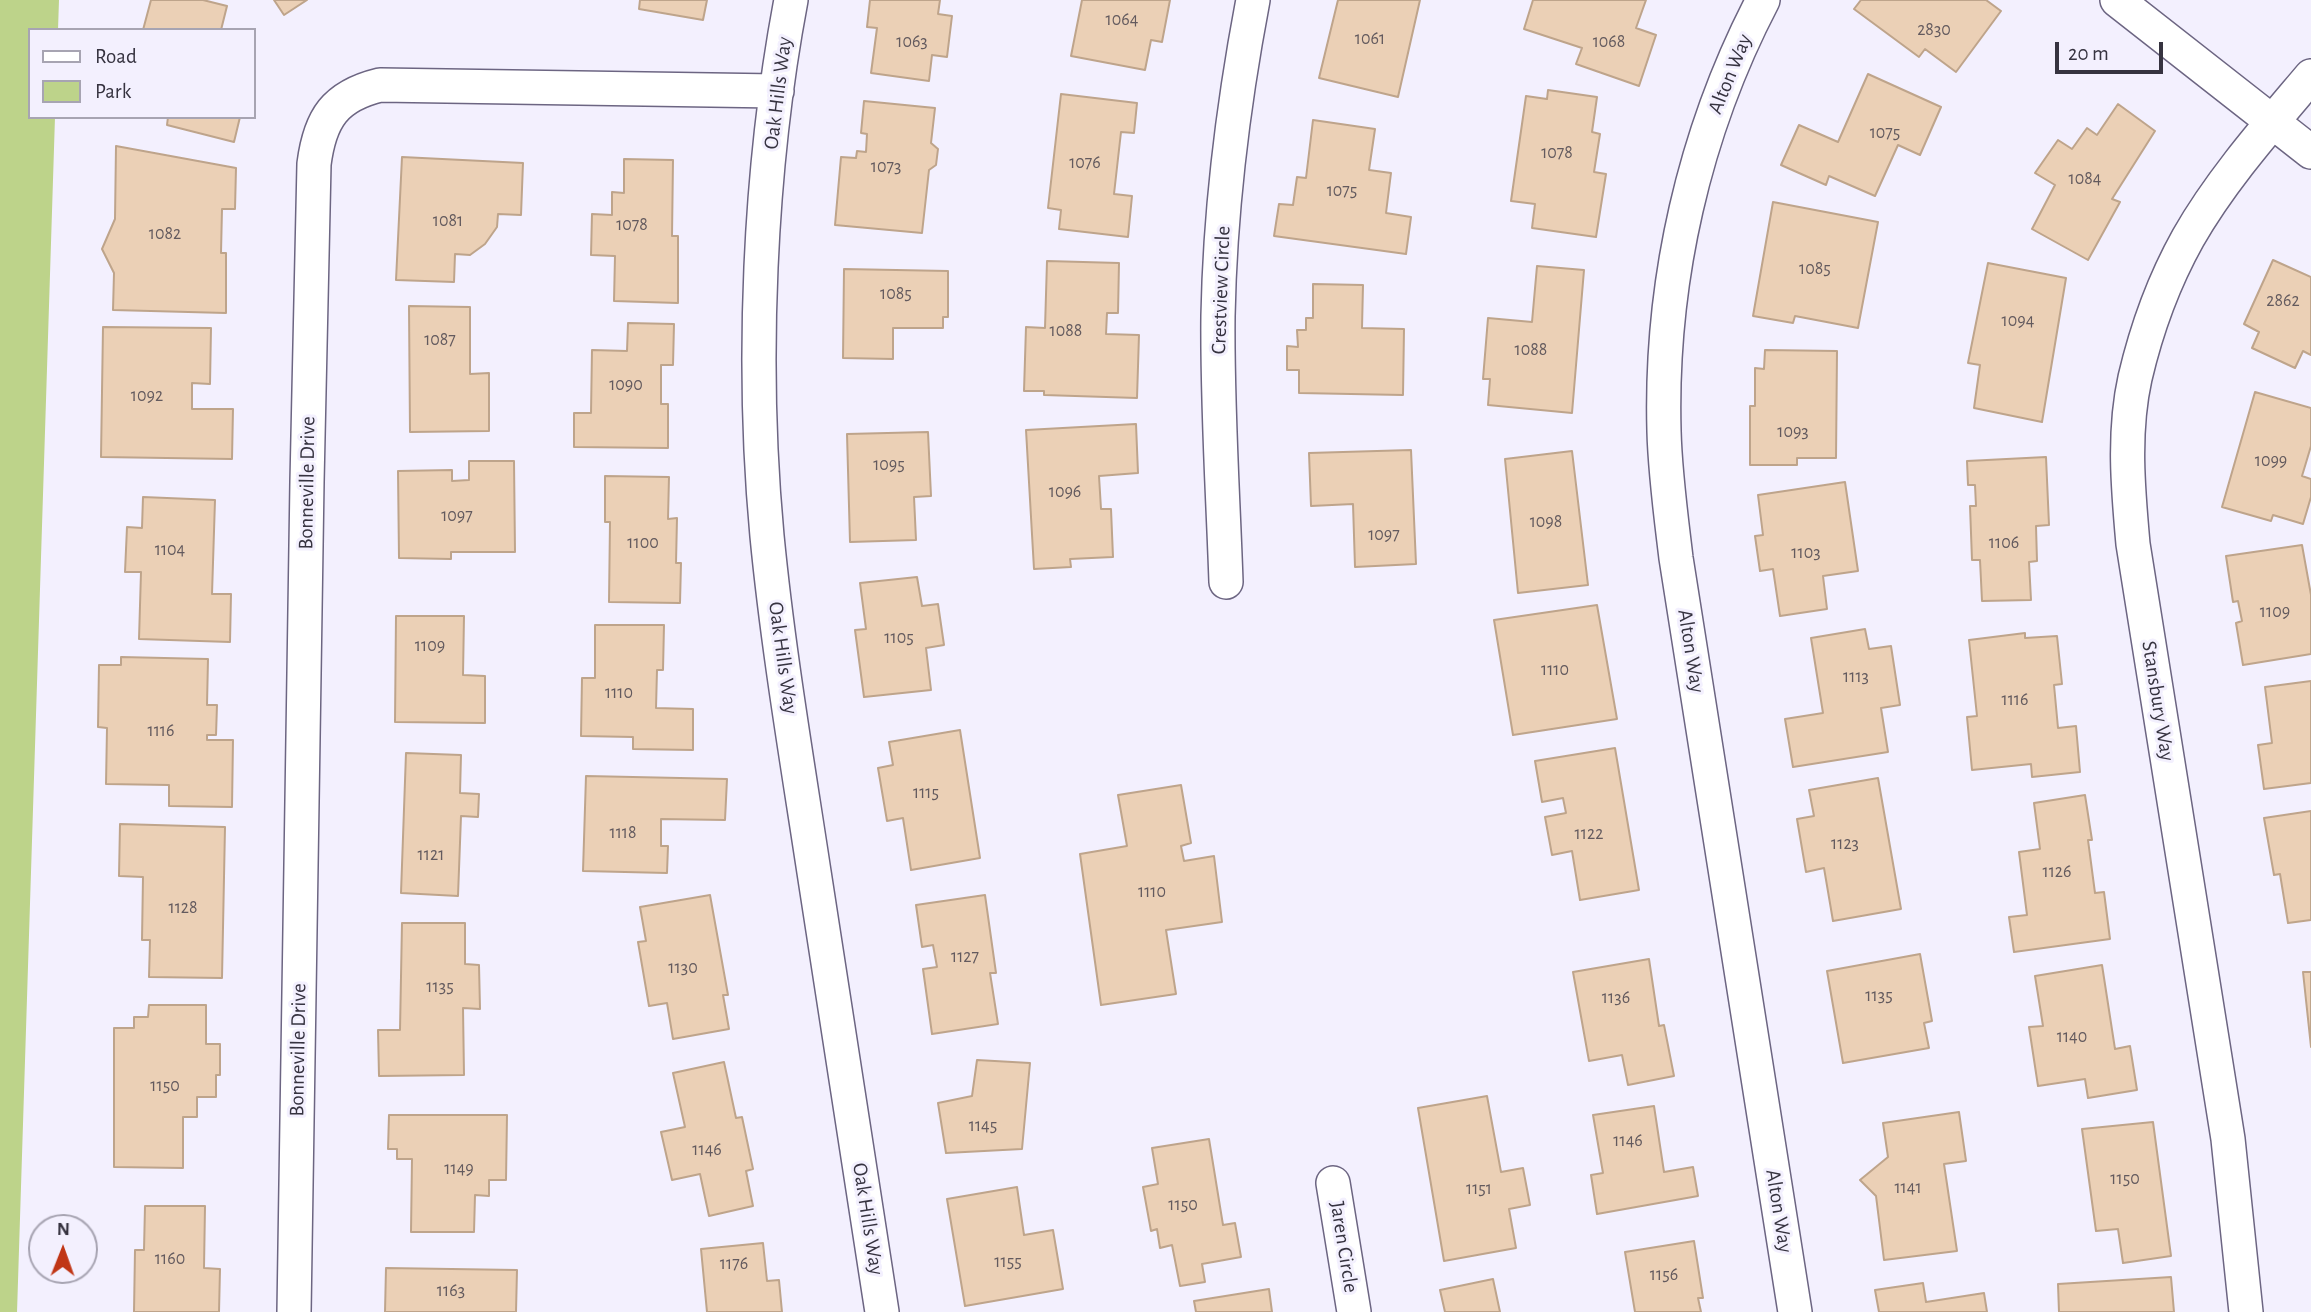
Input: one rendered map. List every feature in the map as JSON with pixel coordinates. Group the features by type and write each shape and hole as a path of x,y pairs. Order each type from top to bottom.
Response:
{"street":[{"name":"Oak Hills Way","path":"791,0 777,91 762,267 759,367 761,452 767,537 785,680 882,1312"},
{"name":"Crestview Circle","path":"1226,582 1219,399 1220,268 1229,148 1253,0"},
{"name":"Alton Way","path":"1763,0 1744,37 1714,109 1692,181 1678,245 1670,307 1664,431 1676,558 1795,1312"},
{"path":"2117,0 2311,152"},
{"name":"Stansbury Way","path":"2246,1312 2228,1139 2133,544 2128,487 2129,429 2134,380 2148,331 2166,284 2188,239 2217,195 2311,76"},
{"name":"Bonneville Drive","path":"294,1312 314,164 321,131 330,113 343,99 380,85 777,91"},
{"name":"Jaren Circle","path":"1333,1183 1354,1312"}],"green space":[{"path":"0,0 59,0 58,28 28,28 28,119 55,119 17,1312 0,1312"}],"building":[{"path":"151,0 203,0 227,6 222,28 144,28"},
{"path":"274,0 307,0 284,15"},
{"path":"640,0 707,0 703,20 639,9"},
{"path":"870,0 940,0 938,14 952,16 947,57 932,55 929,81 871,73 877,28 867,27"},
{"path":"1082,0 1170,0 1162,42 1151,40 1145,70 1071,56"},
{"path":"1338,0 1420,0 1398,97 1319,78"},
{"path":"1533,0 1646,0 1636,28 1656,35 1639,86 1576,64 1582,48 1524,29"},
{"path":"1861,0 1986,0 2001,11 1956,72 1925,49 1919,57 1854,9"},
{"path":"1868,74 1941,107 1920,155 1898,145 1875,196 1829,176 1826,185 1781,165 1799,125 1838,142"},
{"path":"1548,90 1597,97 1592,132 1600,134 1594,172 1606,174 1596,237 1532,228 1535,204 1511,201 1526,96 1547,99"},
{"path":"1061,94 1137,103 1134,133 1121,132 1114,194 1132,196 1128,237 1059,229 1061,210 1048,208"},
{"path":"864,101 935,108 931,143 938,149 936,165 929,170 922,233 835,225 841,157 856,158 857,151 866,152 867,134 861,133"},
{"path":"2118,104 2155,131 2112,199 2120,202 2088,260 2032,229 2055,185 2035,173 2058,140 2072,149 2087,128 2097,135"},
{"path":"168,119 240,119 234,142 167,125"},
{"path":"1313,120 1375,129 1369,170 1391,173 1386,213 1411,217 1406,254 1274,236 1279,204 1293,205 1297,177 1306,178"},
{"path":"116,146 236,168 235,209 222,209 221,253 226,253 226,313 113,310 114,273 102,249 115,219"},
{"path":"402,157 523,163 521,215 498,214 497,227 485,244 470,255 455,254 454,282 396,280"},
{"path":"624,159 673,160 672,236 678,236 678,303 614,301 615,256 591,255 592,214 612,215 612,192 624,193"},
{"path":"1773,202 1878,222 1858,328 1795,316 1793,323 1753,316"},
{"path":"2273,260 2311,277 2311,355 2303,351 2295,368 2252,348 2259,332 2244,324"},
{"path":"1047,261 1119,263 1118,313 1107,313 1106,334 1139,335 1137,398 1044,395 1044,391 1024,391 1026,327 1045,328"},
{"path":"1988,263 2066,278 2042,422 1974,408 1980,365 1968,363"},
{"path":"1537,266 1584,270 1572,413 1488,405 1490,379 1483,379 1488,318 1532,322"},
{"path":"844,269 948,271 948,317 943,317 943,328 893,328 893,359 843,358"},
{"path":"1313,284 1363,285 1362,328 1404,329 1403,395 1299,393 1299,370 1287,370 1287,346 1298,347 1297,330 1306,330 1306,318 1313,318"},
{"path":"409,306 470,307 470,374 489,373 489,431 410,432"},
{"path":"628,323 674,324 673,365 661,365 661,404 668,404 668,448 574,447 574,413 591,413 592,350 627,351"},
{"path":"103,327 211,328 210,384 192,383 192,409 233,409 232,459 101,457"},
{"path":"1765,350 1837,351 1836,458 1797,458 1797,465 1750,465 1750,406 1755,406 1755,368 1764,369"},
{"path":"2255,392 2311,408 2311,446 2302,476 2311,479 2311,497 2303,524 2273,515 2271,521 2222,507"},
{"path":"1136,424 1138,473 1099,476 1101,509 1111,509 1113,557 1070,559 1071,567 1034,569 1026,430"},
{"path":"928,432 931,496 914,497 916,540 850,542 847,434"},
{"path":"1411,450 1416,564 1355,567 1353,504 1311,506 1309,453"},
{"path":"1572,451 1588,585 1518,593 1505,459"},
{"path":"2046,457 2049,525 2036,526 2037,561 2029,562 2031,600 1982,601 1980,560 1972,560 1970,506 1976,506 1975,485 1968,485 1967,461"},
{"path":"469,461 514,461 515,552 451,552 451,559 399,558 398,471 452,470 452,481 469,480"},
{"path":"605,476 669,477 668,519 677,518 676,563 681,563 680,603 609,602 610,522 605,522"},
{"path":"1845,482 1858,571 1823,576 1827,609 1780,616 1773,569 1760,571 1755,536 1763,535 1758,495"},
{"path":"143,497 215,500 212,594 231,594 230,642 139,639 141,572 125,572 127,527 142,528"},
{"path":"2302,545 2311,595 2311,654 2243,665 2236,623 2242,621 2238,601 2233,602 2226,556"},
{"path":"917,577 922,606 938,604 944,645 926,648 931,690 864,697 855,630 866,629 860,583"},
{"path":"1597,605 1617,719 1513,735 1494,620"},
{"path":"396,616 464,616 463,675 485,676 485,723 395,722"},
{"path":"595,625 664,625 663,670 657,670 656,708 693,709 693,750 633,749 633,737 581,736 582,678 595,678"},
{"path":"1865,629 1869,649 1891,646 1900,705 1881,708 1888,752 1793,767 1785,719 1823,713 1811,638"},
{"path":"2025,633 2025,638 2057,636 2062,684 2054,685 2058,728 2076,726 2080,772 2032,777 2031,764 1972,770 1967,717 1977,716 1969,640"},
{"path":"121,657 208,659 207,705 217,705 216,735 207,735 207,740 233,740 232,807 169,806 169,785 106,784 107,728 98,727 99,665 121,665"},
{"path":"2311,681 2311,783 2264,789 2258,745 2272,743 2265,687"},
{"path":"960,730 980,858 911,870 903,818 887,821 878,768 893,765 889,742"},
{"path":"1615,748 1639,890 1580,900 1572,851 1552,855 1545,817 1566,813 1563,798 1542,802 1535,761"},
{"path":"406,753 461,755 460,793 479,794 478,817 461,816 458,896 401,893"},
{"path":"586,776 727,779 725,820 661,819 661,846 668,846 667,873 583,871"},
{"path":"1878,778 1901,909 1833,921 1824,868 1806,872 1797,819 1814,816 1809,790"},
{"path":"1181,785 1191,843 1181,846 1184,861 1214,856 1222,922 1166,930 1176,994 1101,1005 1080,854 1127,846 1118,795"},
{"path":"2085,795 2092,840 2088,840 2095,893 2104,892 2110,939 2014,952 2009,917 2027,915 2019,852 2040,849 2034,803"},
{"path":"2311,811 2311,920 2288,923 2280,874 2274,875 2264,818"},
{"path":"120,824 225,827 222,978 149,977 150,940 142,940 143,877 119,876"},
{"path":"710,895 728,995 723,995 729,1029 673,1039 667,1003 649,1006 638,942 646,941 640,907"},
{"path":"985,895 996,973 990,973 998,1024 932,1034 923,969 937,967 933,945 922,947 916,905"},
{"path":"402,923 465,923 465,964 479,965 480,1009 463,1008 464,1075 379,1076 378,1030 400,1030"},
{"path":"1920,954 1932,1021 1924,1023 1929,1048 1843,1063 1827,971"},
{"path":"1649,959 1659,1026 1664,1025 1674,1076 1628,1085 1622,1055 1589,1061 1573,972"},
{"path":"2102,965 2115,1049 2130,1046 2137,1090 2088,1098 2085,1079 2038,1086 2029,1027 2043,1026 2035,976"},
{"path":"2303,972 2311,972 2311,1047"},
{"path":"149,1005 206,1005 206,1044 220,1044 220,1075 216,1075 216,1097 197,1097 197,1117 183,1117 183,1168 114,1167 114,1028 134,1028 134,1017 148,1017"},
{"path":"977,1060 1030,1063 1022,1149 946,1153 938,1103 972,1096"},
{"path":"724,1062 736,1118 742,1117 753,1169 746,1171 753,1206 709,1216 700,1174 672,1180 661,1132 685,1127 673,1073"},
{"path":"1487,1096 1501,1172 1523,1168 1530,1205 1509,1209 1516,1248 1444,1261 1418,1108"},
{"path":"1654,1106 1664,1172 1693,1167 1698,1196 1597,1214 1591,1175 1603,1173 1593,1115"},
{"path":"1959,1112 1966,1161 1944,1164 1957,1251 1884,1260 1876,1196 1860,1180 1888,1157 1883,1123"},
{"path":"389,1115 507,1115 506,1180 489,1180 489,1196 475,1195 474,1232 411,1232 412,1159 397,1159 397,1149 388,1149"},
{"path":"2153,1122 2171,1256 2123,1263 2118,1229 2096,1231 2082,1129"},
{"path":"1209,1139 1223,1225 1235,1223 1241,1257 1202,1264 1205,1282 1180,1286 1172,1245 1160,1248 1157,1229 1151,1231 1143,1187 1158,1184 1152,1148"},
{"path":"1017,1187 1024,1235 1053,1230 1063,1289 965,1306 947,1199"},
{"path":"145,1206 205,1206 204,1268 220,1269 219,1312 134,1312 135,1250 144,1250"},
{"path":"1694,1241 1703,1298 1698,1298 1701,1312 1635,1312 1625,1252"},
{"path":"763,1243 767,1281 779,1280 782,1312 707,1312 701,1249"},
{"path":"386,1268 517,1270 516,1312 385,1312"},
{"path":"2171,1277 2174,1312 2059,1312 2058,1284"},
{"path":"1493,1279 1500,1312 1445,1312 1440,1290"},
{"path":"1923,1283 1926,1302 1984,1293 1987,1312 1879,1312 1875,1290"},
{"path":"1269,1289 1272,1312 1196,1312 1194,1301"}]}
